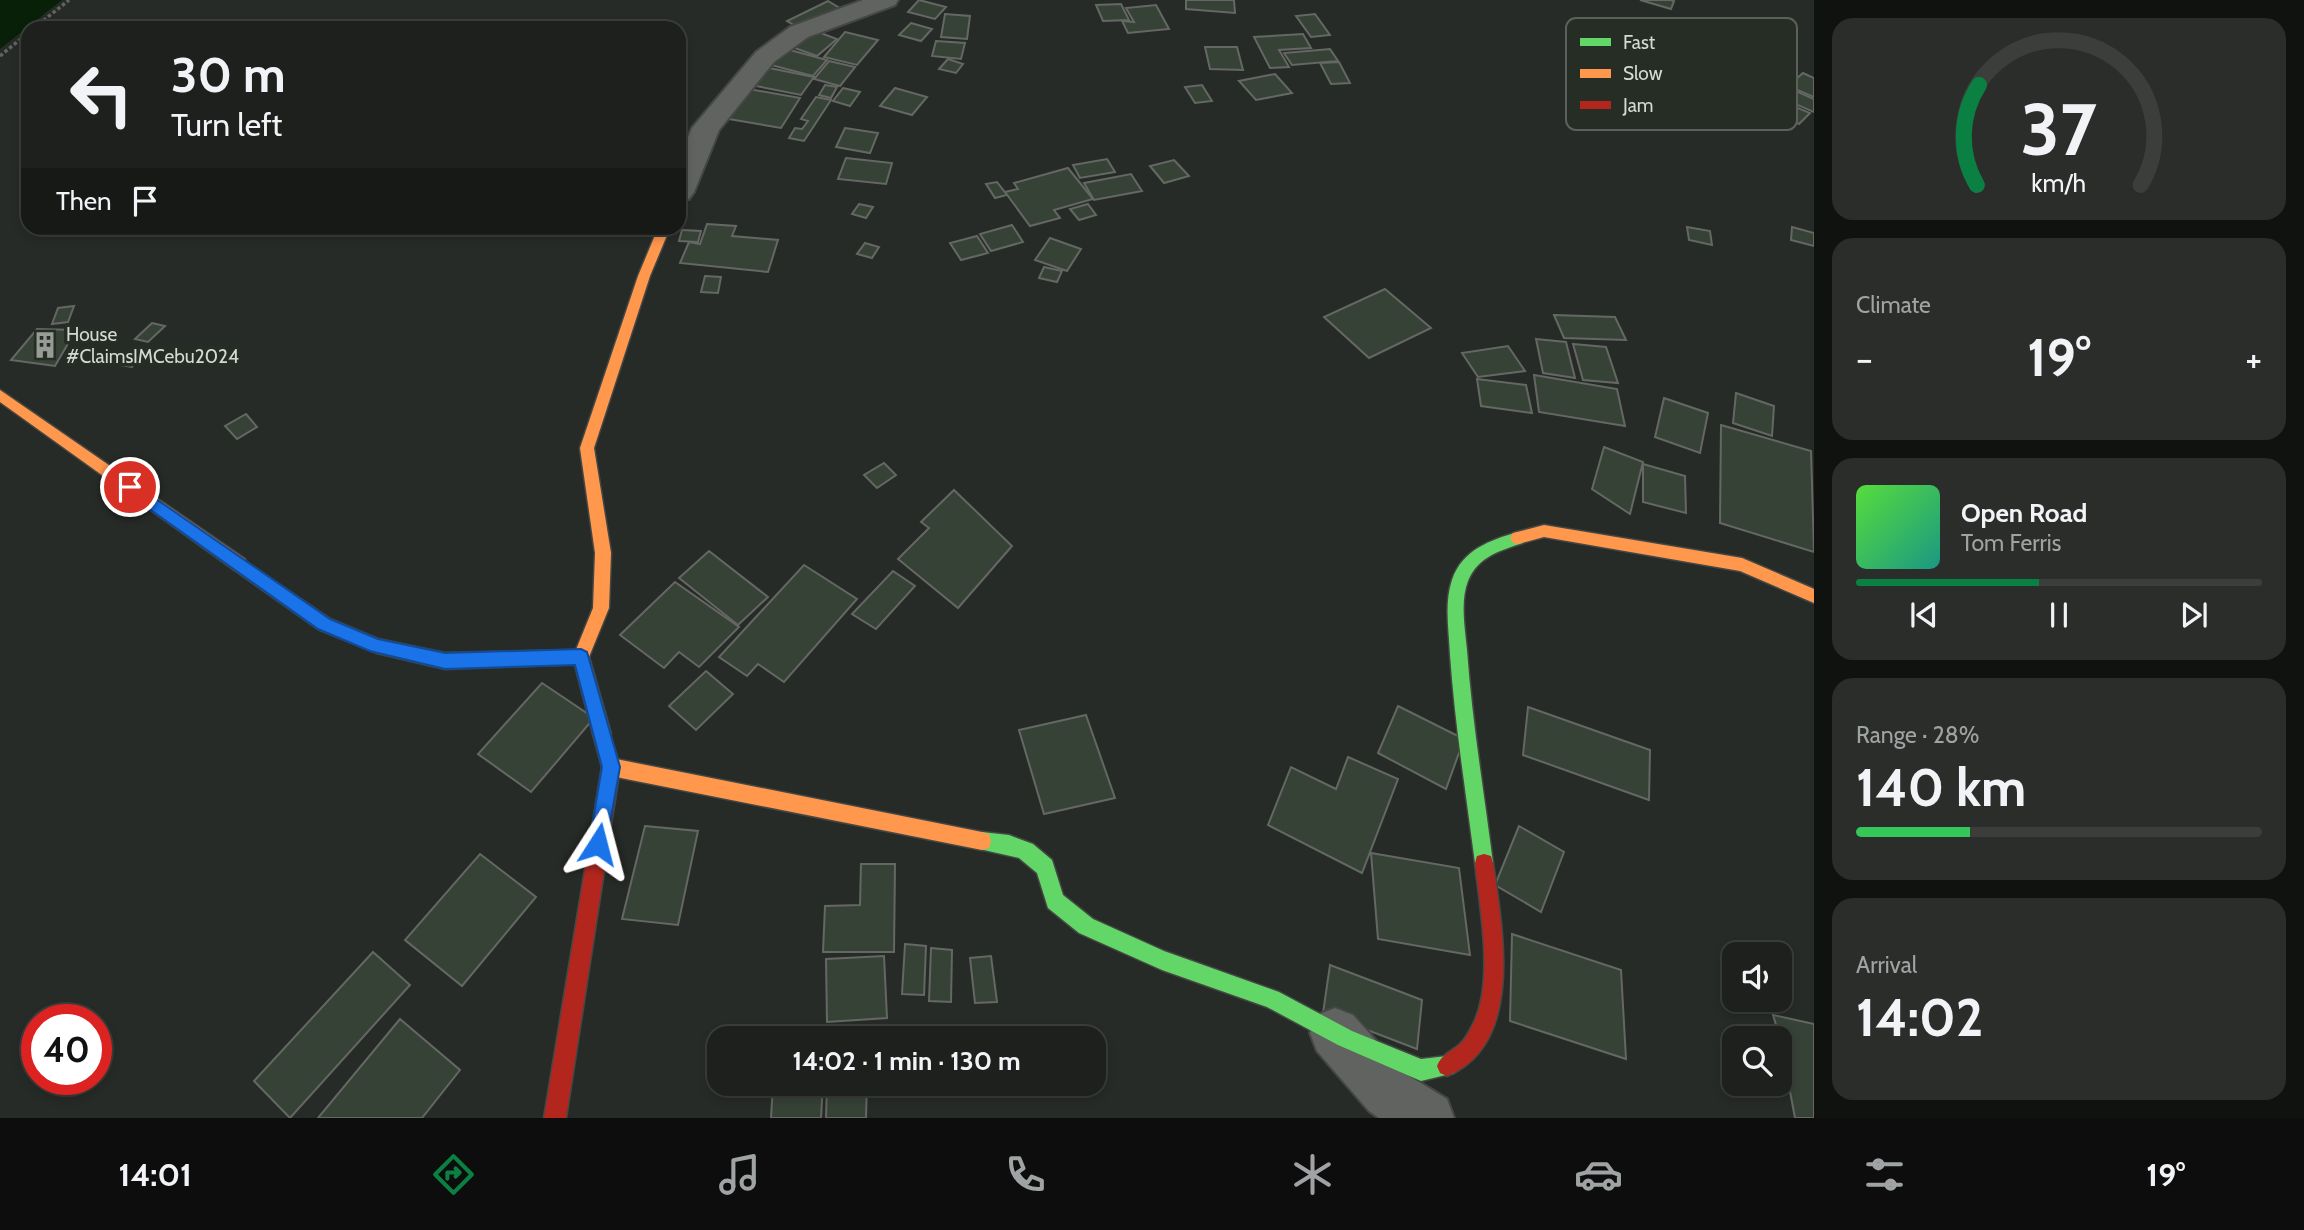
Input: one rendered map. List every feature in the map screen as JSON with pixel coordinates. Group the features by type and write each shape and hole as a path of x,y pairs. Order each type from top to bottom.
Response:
{"street":[{"path":"686,175 706,128 765,57 799,32 886,0"},
{"path":"555,1118 611,767 581,657 601,608 603,567 587,448 644,276 661,235"},
{"path":"0,395 324,624 376,646 445,661 581,657"},
{"path":"611,767 974,840 1009,844 1026,851 1045,867 1055,901 1086,926 1162,960 1272,999 1335,1032 1421,1070 1449,1066 1470,1052 1484,1027 1492,997 1492,931 1455,624 1458,582 1483,548 1544,531 1742,565 1814,596"},
{"path":"1335,1032 1371,1080 1414,1112 1428,1118"}],"path":[{"path":"43,21 69,0"},
{"path":"0,56 21,39"}],"shaded area":[{"path":"0,0 62,0 35,21 21,21 21,32 0,49"}],"building":[{"path":"919,0 946,7 935,19 908,12"},
{"path":"1186,0 1234,0 1235,13 1186,9"},
{"path":"1640,0 1671,0 1674,1 1671,9"},
{"path":"828,1 843,10 803,30 787,21"},
{"path":"1121,4 1129,20 1103,21 1096,5"},
{"path":"1156,5 1169,29 1128,33 1122,21 1134,22 1126,8"},
{"path":"945,14 970,16 967,39 941,37"},
{"path":"1315,14 1330,35 1311,37 1296,16"},
{"path":"911,23 932,29 921,41 899,35"},
{"path":"810,29 837,39 817,56 789,46"},
{"path":"845,32 878,40 857,65 824,57"},
{"path":"1303,34 1311,48 1279,50 1289,67 1270,68 1254,37"},
{"path":"936,41 965,43 961,59 932,56"},
{"path":"1205,47 1237,47 1243,70 1210,69"},
{"path":"786,49 827,60 813,76 771,65"},
{"path":"1330,49 1338,61 1292,65 1284,53"},
{"path":"948,59 963,64 956,73 939,69"},
{"path":"829,61 855,67 840,86 814,79"},
{"path":"1339,62 1350,83 1331,84 1320,63"},
{"path":"764,67 814,77 801,95 751,85"},
{"path":"1803,73 1814,78 1814,97 1797,90 1797,78"},
{"path":"1275,74 1292,93 1256,100 1239,81"},
{"path":"825,85 837,87 831,98 819,95"},
{"path":"1202,85 1212,101 1195,103 1185,87"},
{"path":"743,88 800,98 781,128 723,118"},
{"path":"843,88 860,92 850,106 833,101"},
{"path":"895,88 927,97 912,115 880,106"},
{"path":"1797,92 1814,99 1814,112 1797,105"},
{"path":"816,97 831,100 804,141 789,138 795,128 802,129 808,121 801,119"},
{"path":"1797,108 1810,113 1797,123"},
{"path":"845,128 878,133 870,153 836,147"},
{"path":"846,158 892,163 886,184 838,179"},
{"path":"1107,159 1115,172 1080,178 1073,165"},
{"path":"1174,160 1189,176 1164,183 1150,166"},
{"path":"1068,168 1093,199 1054,210 1060,218 1030,226 1005,192 1018,189 1014,183"},
{"path":"1131,174 1142,191 1094,200 1084,183"},
{"path":"997,182 1007,195 995,198 986,184"},
{"path":"859,204 873,207 866,218 852,214"},
{"path":"1088,204 1096,215 1079,220 1070,209"},
{"path":"707,224 736,226 732,236 778,240 768,272 680,263 689,242 700,244"},
{"path":"1012,225 1023,242 991,251 980,234"},
{"path":"1687,227 1710,231 1712,245 1689,240"},
{"path":"1792,227 1814,233 1814,246 1791,240"},
{"path":"686,230 701,231 698,242 679,241 681,235 686,235"},
{"path":"977,236 988,253 961,260 950,243"},
{"path":"1050,238 1081,249 1067,271 1035,260"},
{"path":"865,243 879,247 872,258 857,254"},
{"path":"1044,267 1062,271 1057,282 1039,278"},
{"path":"705,276 721,277 718,293 701,292"},
{"path":"1385,289 1431,328 1369,358 1324,317"},
{"path":"74,306 68,322 52,324 58,308"},
{"path":"1554,315 1615,317 1626,340 1564,338"},
{"path":"152,323 165,326 148,342 135,339"},
{"name":"House #ClaimsIMCebu2024","path":"37,329 76,330 55,366 11,360"},
{"path":"1536,339 1566,342 1575,378 1543,373"},
{"path":"1573,344 1606,347 1618,383 1583,380"},
{"path":"1508,346 1525,371 1478,377 1462,353"},
{"path":"132,351 143,352 132,367 120,365"},
{"path":"1534,375 1617,389 1625,426 1539,412"},
{"path":"1477,379 1526,385 1532,413 1481,406"},
{"path":"1736,393 1774,406 1772,436 1733,423"},
{"path":"1664,398 1708,413 1700,453 1655,437"},
{"path":"246,414 257,427 237,439 225,426"},
{"path":"1721,425 1811,451 1814,552 1720,523"},
{"path":"1604,447 1643,462 1630,514 1592,489"},
{"path":"884,463 896,475 877,488 864,475"},
{"path":"1643,464 1685,476 1686,513 1643,502"},
{"path":"954,490 1012,546 958,608 898,559 929,528 921,522"},
{"path":"709,551 768,597 738,625 679,578"},
{"path":"804,565 857,599 784,682 758,664 747,676 719,657"},
{"path":"893,571 915,586 876,629 852,614"},
{"path":"675,582 739,627 699,667 679,652 664,668 620,635"},
{"path":"706,671 733,694 696,730 669,706"},
{"path":"542,683 594,718 531,792 478,754"},
{"path":"1398,706 1464,739 1446,789 1378,753"},
{"path":"1528,707 1650,750 1649,800 1523,755"},
{"path":"1086,715 1115,798 1044,814 1019,730"},
{"path":"1348,757 1398,779 1362,873 1268,825 1291,767 1336,789"},
{"path":"645,826 698,831 678,925 622,919"},
{"path":"1519,826 1564,852 1541,912 1495,885"},
{"path":"1371,853 1459,868 1470,955 1378,939"},
{"path":"480,854 536,897 462,986 405,940"},
{"path":"861,864 895,864 894,952 823,952 825,906 860,905"},
{"path":"1512,934 1621,970 1626,1059 1510,1021"},
{"path":"905,944 926,946 924,995 902,994"},
{"path":"931,948 952,950 951,1002 929,1001"},
{"path":"373,952 410,985 290,1118 254,1081"},
{"path":"884,956 887,1018 827,1022 826,959"},
{"path":"991,956 997,1002 975,1003 970,958"},
{"path":"1330,965 1422,1000 1417,1049 1323,1013"},
{"path":"1773,1015 1814,1024 1814,1118 1795,1118 1791,1096 1792,1026 1776,1026"},
{"path":"400,1019 460,1070 422,1118 318,1118"},
{"path":"772,1096 822,1096 821,1118 771,1118"},
{"path":"827,1096 867,1096 866,1118 826,1118"},
{"path":"1010,1096 1010,1097 977,1097"}],"traffic: fast":[{"path":"1484,863 1460,670 1457,598 1460,580 1477,556 1490,547 1518,538"},
{"path":"239,564 324,624 377,646 445,661 581,657"},
{"path":"982,841 1009,844 1026,851 1045,867 1055,901 1086,926 1162,960 1272,999 1345,1038 1421,1070 1447,1066"}],"traffic: slow":[{"path":"602,734 581,657 601,608 603,553 587,448 644,276 661,235"},
{"path":"0,395 239,564"},
{"path":"1518,538 1544,531 1742,565 1814,596"},
{"path":"611,767 982,841"}],"traffic: jam":[{"path":"555,1118 611,767 602,734"},
{"path":"1447,1066 1468,1051 1482,1030 1490,1004 1493,945 1484,863"}],"place":[{"name":"House #ClaimsIMCebu2024","path":"45,345"}],"route":[{"path":"130,487 324,624 376,646 445,661 581,657 611,767 598,844"}]}
